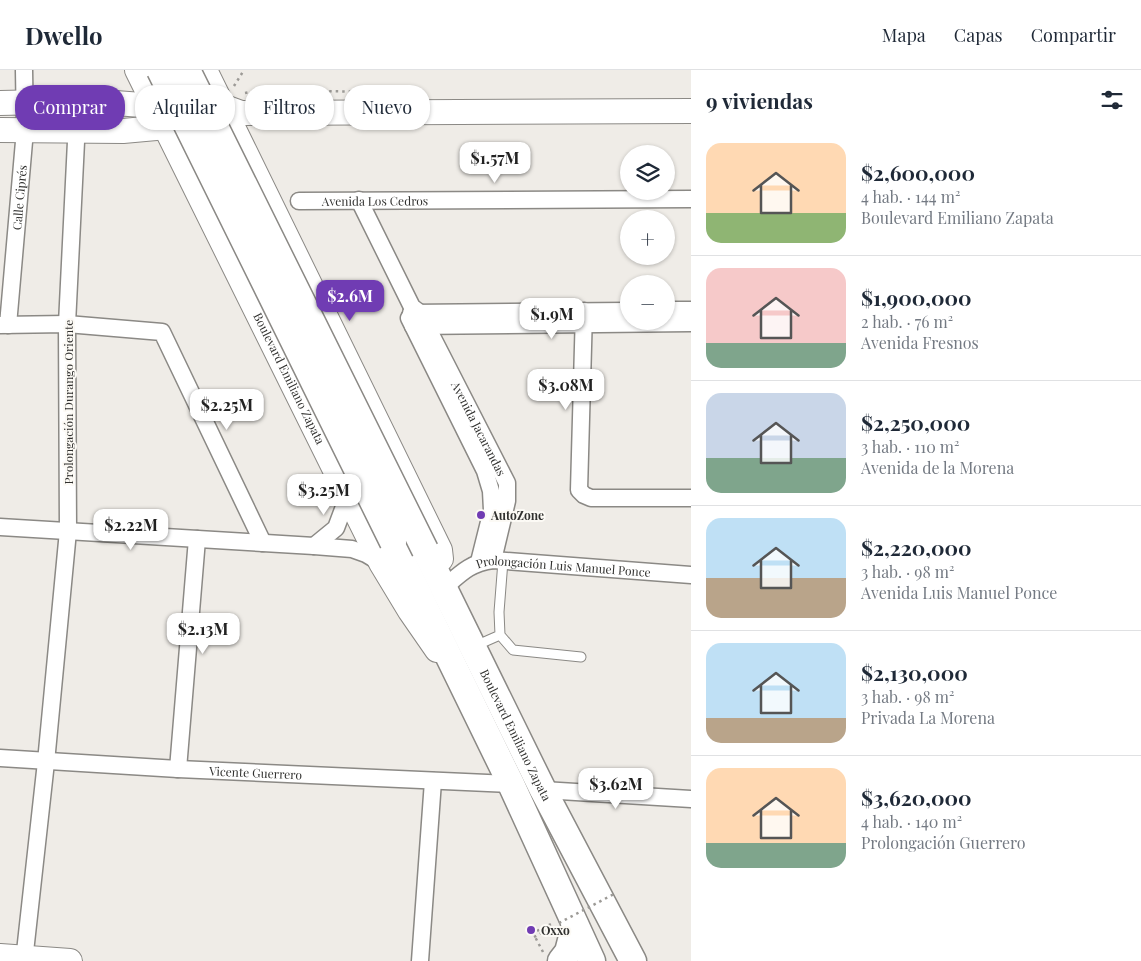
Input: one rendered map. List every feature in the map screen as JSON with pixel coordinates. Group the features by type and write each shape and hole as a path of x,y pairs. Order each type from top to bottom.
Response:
{"main road":[{"name":"Boulevard Emiliano Zapata","path":"160,70 387,553 458,676 511,784 568,921 592,961"},
{"name":"Boulevard Emiliano Zapata","path":"188,70 543,790 633,961"},
{"path":"552,957 568,952 568,921"}],"street":[{"name":"Calle Ciprés","path":"24,70 24,85"},
{"name":"Boulevard Emiliano Zapata","path":"137,70 144,85"},
{"name":"Boulevard Emiliano Zapata","path":"205,70 214,85"},
{"path":"0,103 15,103"},
{"path":"235,114 691,111"},
{"name":"Boulevard Emiliano Zapata","path":"235,122 440,550 444,588"},
{"path":"0,130 15,130"},
{"name":"Calle Ciprés","path":"4,325 25,130"},
{"path":"77,130 137,130"},
{"name":"Prolongación Durango Oriente","path":"24,960 46,762 68,531 67,324 77,130"},
{"name":"Boulevard Emiliano Zapata","path":"166,130 348,496 387,553"},
{"name":"Avenida Los Cedros","path":"300,201 691,199"},
{"name":"Avenida Jacarandas","path":"359,200 416,317 507,483 507,501 492,561"},
{"path":"675,310 691,310"},
{"path":"584,318 620,312"},
{"path":"416,317 584,318 691,324"},
{"path":"584,318 579,490 584,495 592,498 691,498"},
{"path":"4,325 67,324 162,332 263,543"},
{"path":"314,546 336,528 348,496"},
{"path":"0,528 314,546 352,549 366,554 387,553"},
{"path":"178,769 197,539"},
{"name":"Prolongación Luis Manuel Ponce","path":"444,588 466,568 492,561 691,575"},
{"name":"Vicente Guerrero","path":"0,758 178,769 511,784"},
{"path":"420,961 433,781"},
{"path":"543,790 691,798"},
{"path":"0,956 24,960 70,961"}],"lane":[{"path":"492,561 500,635 513,650 581,657"},
{"path":"473,647 500,635"}],"path":[{"path":"534,937 568,921 614,894"},
{"path":"534,937 533,933 568,921"},
{"path":"534,937 552,957"}],"place":[{"name":"AutoZone","path":"481,515"},
{"name":"Oxxo","path":"531,930"}]}
